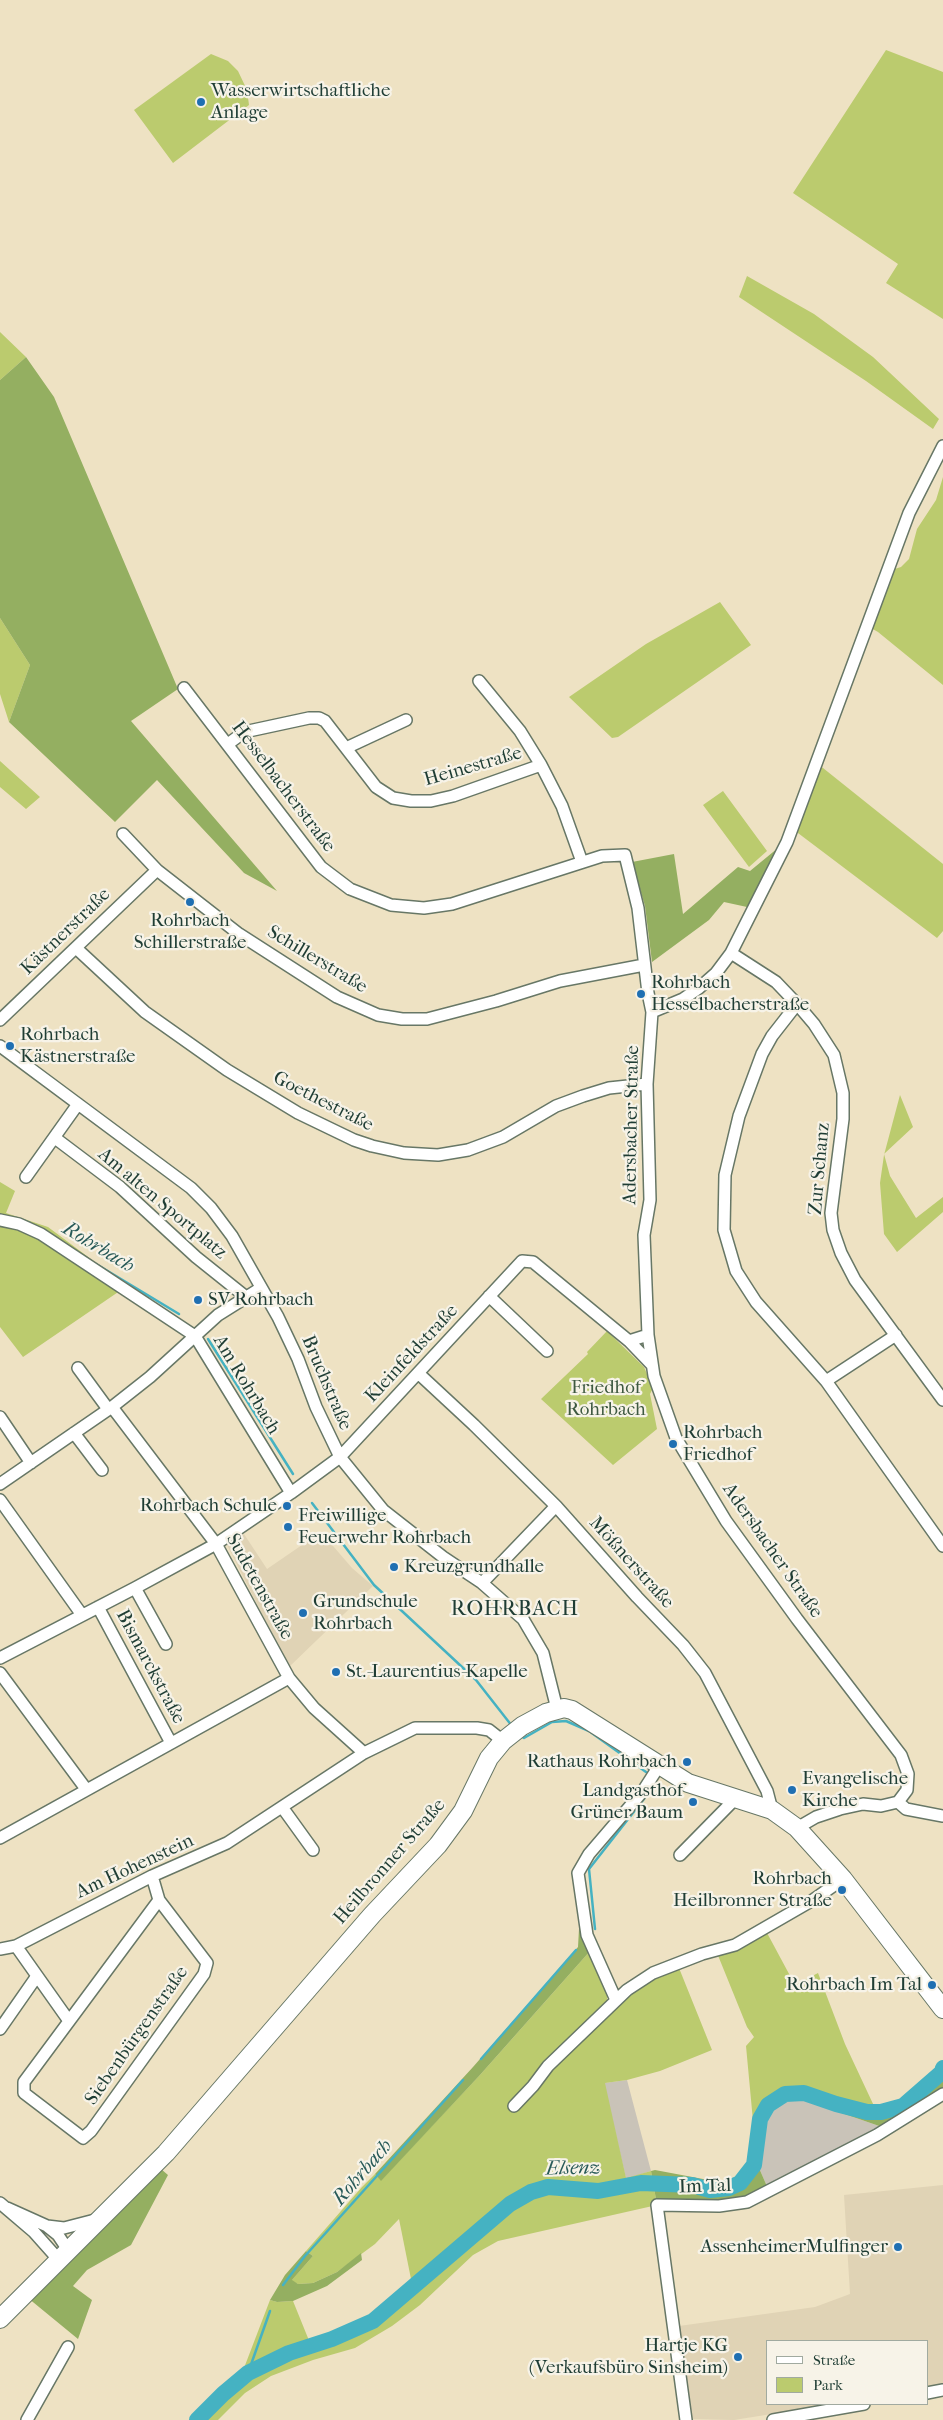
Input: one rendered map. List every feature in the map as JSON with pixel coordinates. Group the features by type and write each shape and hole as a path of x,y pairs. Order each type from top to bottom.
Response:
{"main road":[{"path":"557,1709 572,1710 583,1715 658,1766 688,1783 772,1810 797,1828 842,1879 940,2000"},
{"name":"Heilbronner Straße","path":"0,2319 63,2254 153,2167 372,1915 438,1845 463,1811 486,1764 512,1733 546,1713 557,1709"}],"street":[{"path":"652,1012 683,999 699,988 716,973 732,953 787,842 909,513 943,446"},
{"path":"480,681 520,731 541,765 562,806 582,862"},
{"name":"Hesselbacherstraße","path":"184,688 321,867 350,889 391,905 424,908 452,904 602,856 625,854"},
{"name":"Heinestraße","path":"228,744 244,732 309,718 319,718 326,721 376,787 393,798 411,801 431,801 453,796 541,765"},
{"path":"346,748 406,720"},
{"name":"Schillerstraße","path":"123,834 157,870 239,934 337,997 378,1015 402,1019 427,1019 496,1001 560,981 644,965"},
{"name":"Adersbacher Straße","path":"625,854 638,908 644,965 652,1012 647,1084 650,1200 644,1235 648,1335 652,1366 667,1417 676,1438 726,1521 901,1755 908,1774 907,1790 898,1802"},
{"name":"Kästnerstraße","path":"0,1020 157,870"},
{"name":"Goethestraße","path":"76,948 145,1012 228,1070 298,1113 354,1140 372,1146 404,1153 438,1155 468,1150 503,1137 556,1106 583,1096 609,1088 647,1084"},
{"name":"Zur Schanz","path":"732,953 776,982 814,1024 834,1055 843,1092 843,1119 831,1213 833,1230 841,1253 855,1280 943,1400"},
{"path":"797,1004 772,1036 762,1054 739,1116 725,1175 724,1230 736,1271 756,1302 826,1380 943,1546"},
{"name":"Bruchstraße","path":"0,1046 191,1188 211,1208 232,1236 278,1317 298,1358 316,1407 340,1457 383,1510 443,1557 482,1582 523,1619 533,1634 550,1674 557,1709"},
{"path":"26,1177 78,1104"},
{"name":"Am alten Sportplatz","path":"55,1138 127,1193 196,1257 246,1297"},
{"name":"Am Rohrbach","path":"0,1220 19,1224 41,1234 195,1336 291,1493"},
{"name":"Kleinfeldstraße","path":"0,1658 216,1544 340,1457 522,1261 533,1262 629,1341 652,1366"},
{"path":"0,1484 110,1408 150,1377 218,1315 261,1288"},
{"path":"489,1296 547,1351"},
{"path":"629,1341 648,1335"},
{"path":"826,1380 896,1335"},
{"name":"Sudetenstraße","path":"78,1368 216,1544 289,1678 314,1708 364,1754"},
{"name":"Mößnerstraße","path":"418,1373 556,1506 637,1597 683,1645 705,1673 767,1791 772,1810"},
{"path":"0,1417 31,1463"},
{"path":"74,1433 102,1470"},
{"path":"0,1500 82,1615"},
{"path":"482,1582 556,1506"},
{"path":"135,1588 166,1644"},
{"name":"Bismarckstraße","path":"98,1607 171,1743"},
{"path":"0,1673 86,1789"},
{"path":"0,1838 289,1678"},
{"name":"Am Hohenstein","path":"0,1949 16,1946 152,1876 227,1843 364,1754 415,1728 477,1728 512,1733"},
{"path":"616,2000 587,1935 578,1873 589,1854 643,1790 658,1766"},
{"path":"680,1855 736,1798"},
{"path":"797,1828 816,1817 863,1804 881,1806 898,1802 906,1809 943,1816"},
{"path":"282,1807 313,1850"},
{"name":"Siebenbürgenstraße","path":"69,2021 24,2082 24,2093 83,2138 91,2131 204,1974 206,1963 159,1900 152,1876"},
{"path":"514,2106 533,2086 548,2066 626,1990 653,1973 702,1954 735,1944 813,1900 842,1879"},
{"path":"16,1946 69,2021 159,1900"},
{"path":"0,2028 37,1976"},
{"name":"Im Tal","path":"686,2420 657,2205 719,2206 747,2202 877,2135 943,2094"},
{"path":"2,2209 47,2226 64,2228 102,2217"},
{"path":"2,2209 63,2254"},
{"path":"47,2226 58,2235 63,2254"},
{"path":"27,2420 68,2348"},
{"path":"928,2393 943,2390"},
{"path":"773,2420 858,2405"}],"shaded area":[{"name":"Grundschule Rohrbach","path":"321,1532 352,1568 373,1586 289,1667 227,1545 244,1534 267,1569"},
{"path":"627,2080 651,2171 626,2179 604,2083"},
{"path":"786,2097 801,2099 885,2128 769,2191 759,2168 759,2159 769,2111"},
{"path":"943,2185 943,2384 928,2388 928,2340 766,2340 766,2405 828,2405 734,2420 690,2419 679,2326 815,2307 850,2294 844,2195"}],"green space":[{"path":"886,50 943,72 943,319 886,283 898,264 793,193"},
{"path":"211,54 228,61 238,71 247,90 249,105 173,163 134,110"},
{"path":"747,276 814,314 873,357 939,419 933,429 866,381 739,297"},
{"path":"0,332 26,357 0,380"},
{"path":"26,357 54,397 178,689 131,721 277,891 244,873 157,780 115,822 9,722 30,665 0,618 0,380"},
{"path":"943,477 943,685 878,632 864,624 885,572 901,567 909,559 917,529 936,500"},
{"path":"720,602 751,645 618,737 612,738 569,697 646,644"},
{"path":"0,618 30,665 9,722 0,694"},
{"path":"813,760 943,864 943,931 937,938 790,827"},
{"path":"0,761 40,797 26,809 0,787"},
{"path":"723,791 767,851 749,867 703,805"},
{"path":"784,843 747,907 724,902 709,920 652,962 645,906 632,862 674,854 683,914 738,867 750,871"},
{"path":"900,1095 913,1127 884,1154"},
{"path":"884,1154 890,1176 916,1218 943,1197 943,1212 897,1252 884,1234 880,1183"},
{"path":"0,1182 15,1191 6,1213 48,1227 127,1286 23,1357 0,1327"},
{"name":"Friedhof Rohrbach","path":"607,1331 644,1367 653,1388 650,1394 657,1429 613,1465 541,1399 588,1354 587,1352"},
{"path":"583,1927 591,1950 480,2075 381,2181 375,2174 473,2067 578,1947 579,1929"},
{"path":"766,1931 795,1985 818,1973 845,2044 874,2106 832,2098 808,2088 783,2090 762,2103 753,2121 746,2046 754,2037 747,2027 717,1953"},
{"path":"591,1950 607,1985 607,2004 615,2010 620,2000 654,1977 679,1968 712,2050 660,2071 627,2080 605,2083 626,2178 651,2171 657,2205 498,2241 473,2255 420,2305 392,2326 355,2348 313,2360 271,2376 245,2393 218,2420 196,2420 221,2390 244,2368 270,2300 277,2302 293,2301 310,2343 375,2313 412,2284 399,2219 375,2244 337,2272 313,2283 298,2284 291,2281 313,2256 306,2251 362,2187 375,2174 381,2180 480,2075"},
{"path":"943,2068 943,2087 885,2128 801,2099 785,2097 769,2111 759,2159 759,2168 769,2191 747,2202 657,2205 651,2171 655,2170 735,2185 747,2171 753,2121 762,2103 783,2090 794,2087 808,2088 832,2098 872,2106 897,2103 916,2091"},
{"path":"161,2169 168,2175 131,2245 87,2270 73,2286 92,2300 78,2339 28,2298 44,2286"},
{"path":"306,2251 313,2256 292,2280 298,2284 313,2283 337,2272 361,2253 362,2260 327,2286 293,2301 277,2302 270,2300 285,2275"}],"waterway":[{"name":"Rohrbach","path":"16,1218 30,1223"},
{"name":"Rohrbach","path":"96,1264 179,1314"},
{"name":"Rohrbach","path":"208,1339 293,1474"},
{"name":"Rohrbach","path":"312,1503 374,1585 476,1680 512,1726"},
{"name":"Rohrbach","path":"521,1736 524,1738 552,1722 566,1721 589,1731 646,1772"},
{"name":"Rohrbach","path":"595,1929 589,1869 647,1795"},
{"name":"Rohrbach","path":"481,2059 576,1950"},
{"name":"Elsenz","path":"197,2420 248,2373 289,2353 332,2339 373,2321 510,2204 531,2192 548,2187 598,2191 641,2183 692,2185 710,2190 729,2188 740,2183 754,2165 760,2119 768,2105 785,2094 804,2093 867,2112 881,2112 903,2106 942,2072 943,2068"},
{"name":"Rohrbach","path":"283,2285 305,2256 463,2080"},
{"name":"Rohrbach","path":"248,2373 270,2311"}],"place":[{"name":"Wasserwirtschaftliche Anlage","path":"201,102"},
{"name":"Rohrbach Schillerstraße","path":"190,902"},
{"name":"Rohrbach Hesselbacherstraße","path":"641,994"},
{"name":"Rohrbach Kästnerstraße","path":"10,1046"},
{"name":"SV Rohrbach","path":"198,1300"},
{"name":"Rohrbach Friedhof","path":"673,1444"},
{"name":"Rohrbach Schule","path":"287,1506"},
{"name":"Freiwillige Feuerwehr Rohrbach","path":"288,1527"},
{"name":"Kreuzgrundhalle","path":"394,1567"},
{"name":"Grundschule Rohrbach","path":"303,1613"},
{"name":"St.-Laurentius-Kapelle","path":"336,1672"},
{"name":"Rathaus Rohrbach","path":"687,1762"},
{"name":"Evangelische Kirche","path":"792,1790"},
{"name":"Landgasthof Grüner Baum","path":"693,1802"},
{"name":"Rohrbach Heilbronner Straße","path":"842,1890"},
{"name":"Rohrbach Im Tal","path":"932,1985"},
{"name":"AssenheimerMulfinger","path":"898,2247"},
{"name":"Hartje KG (Verkaufsbüro Sinsheim)","path":"738,2357"}],"district":[{"name":"ROHRBACH","path":"515,1610"}]}
